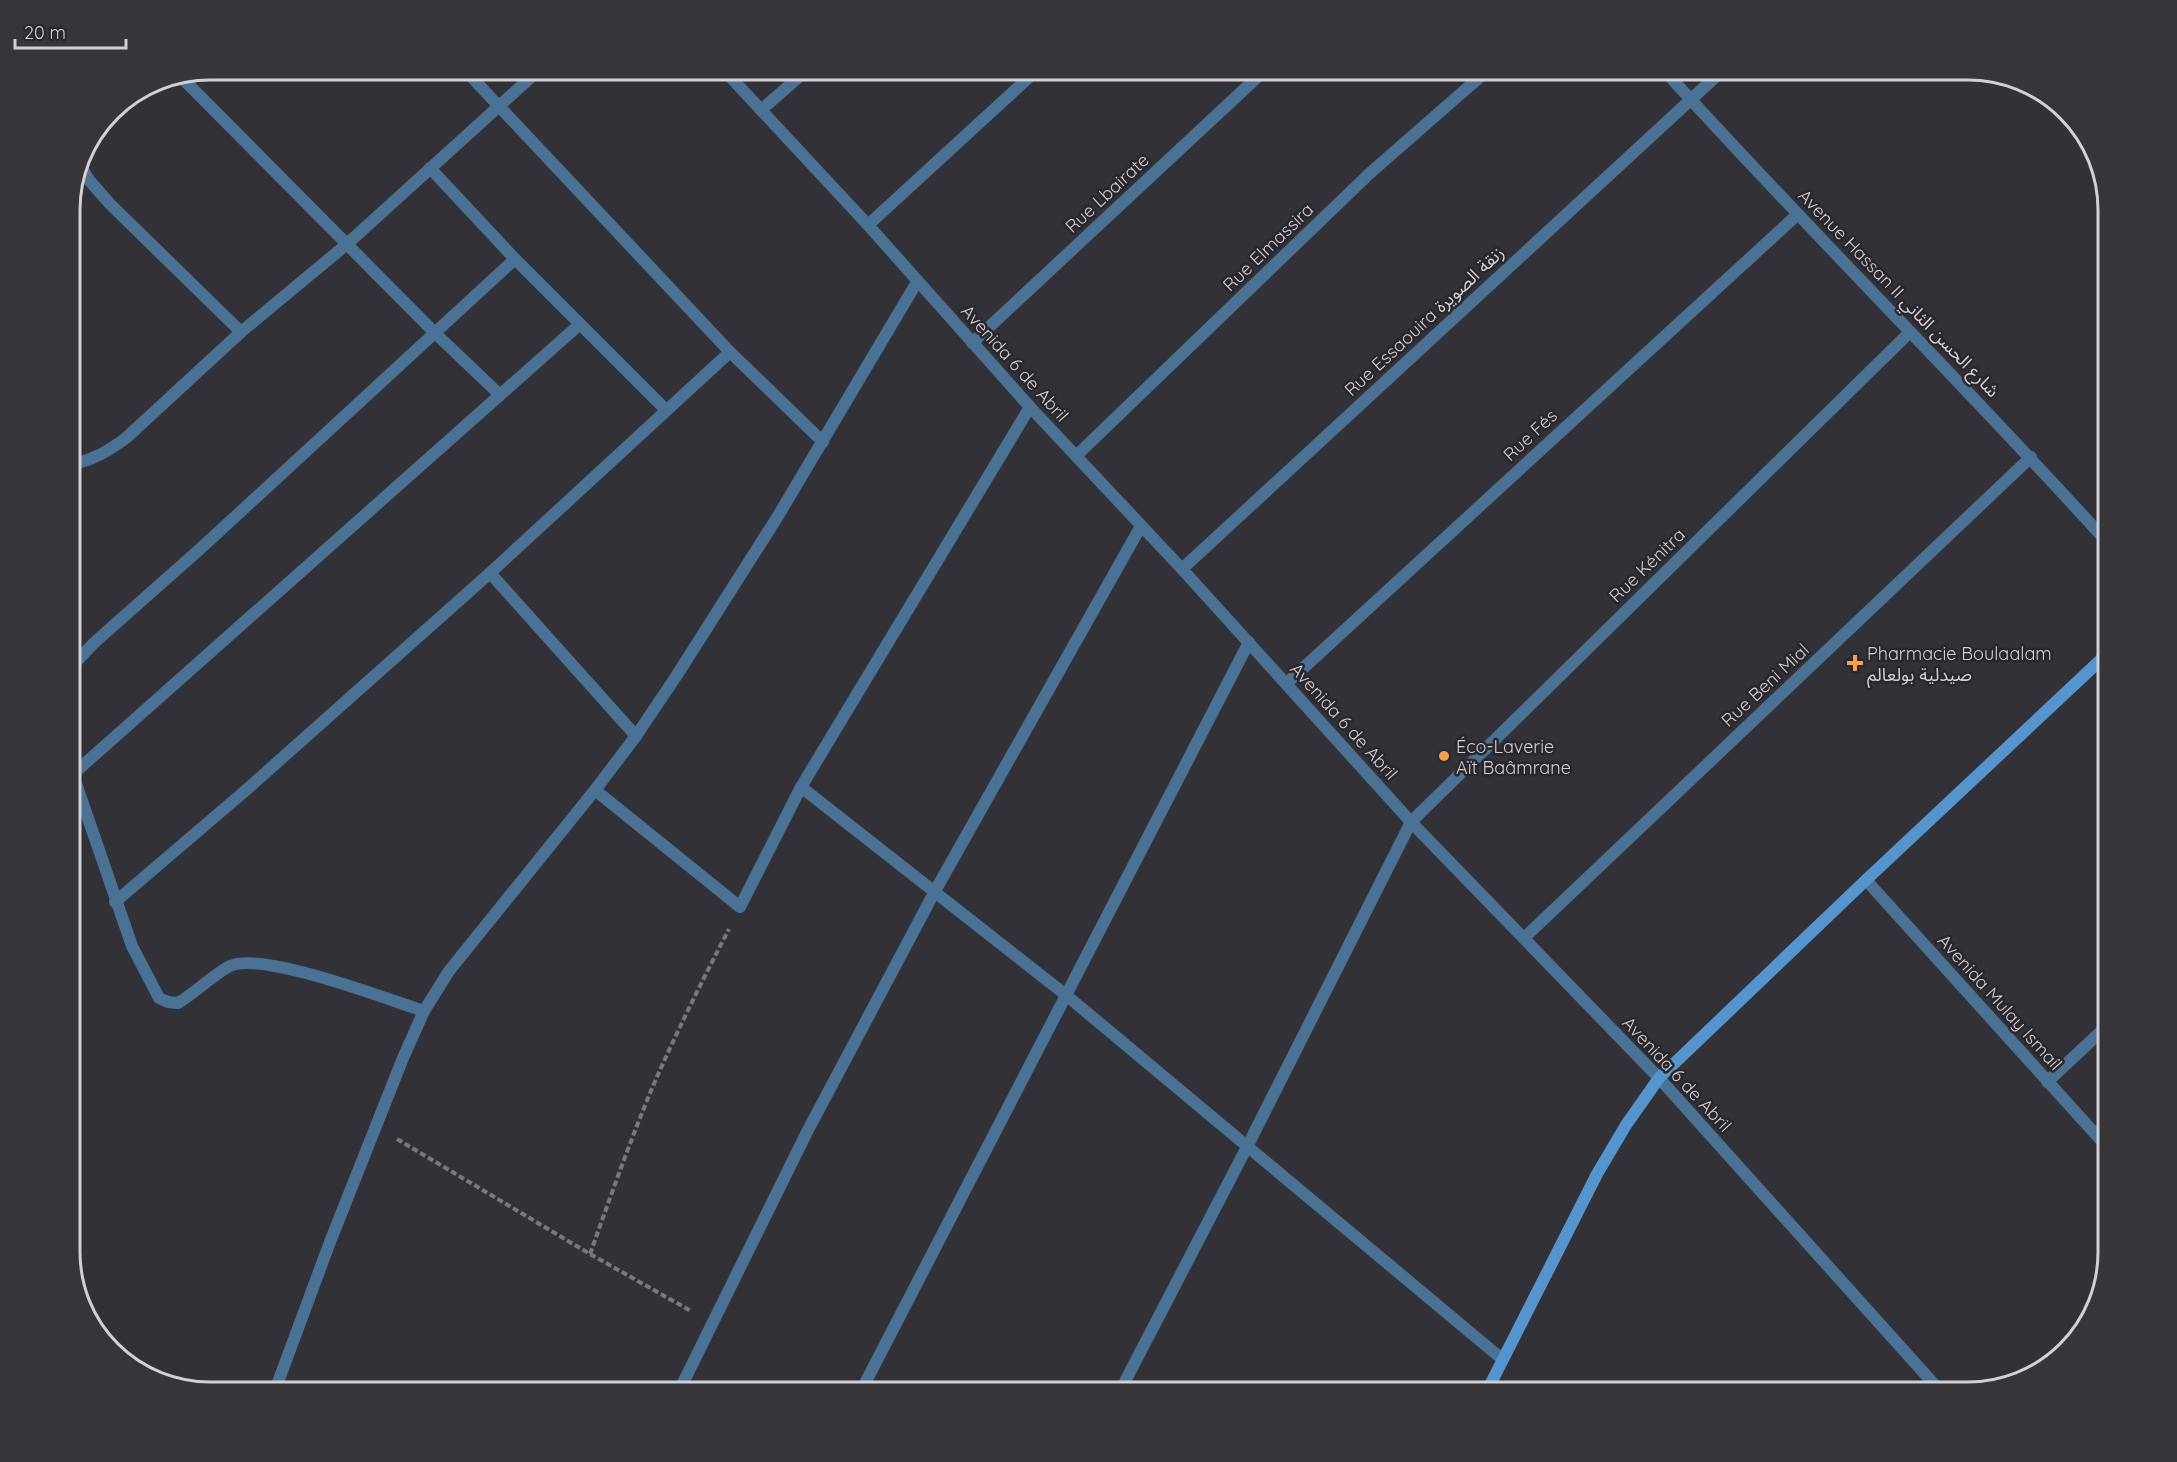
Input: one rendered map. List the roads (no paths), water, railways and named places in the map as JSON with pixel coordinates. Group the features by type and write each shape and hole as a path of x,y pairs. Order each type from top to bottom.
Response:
{"main road":[{"path":"1491,1382 1597,1174 1626,1125 1659,1078 2098,662"}],"street":[{"path":"474,80 730,352 824,442"},
{"path":"80,463 110,451 126,438 241,332 347,244 528,80"},
{"name":"Avenida 6 de Abril","path":"733,80 868,225 1030,407 1287,683 1411,822 1659,1078 1932,1382"},
{"path":"760,110 795,80"},
{"path":"868,225 1026,80"},
{"name":"Rue Lbairate","path":"972,343 1254,80"},
{"name":"Rue Elmassira","path":"1076,456 1369,174 1476,80"},
{"name":"Avenue Hassan II شارع الحسن الثاني","path":"1673,80 1909,333 2031,457 2098,532"},
{"name":"Rue Essaouira زنقة الصويرة","path":"1182,569 1712,80"},
{"path":"186,82 435,333 500,394"},
{"path":"430,168 515,259 666,410"},
{"path":"85,173 110,204 241,332"},
{"name":"Rue Fés","path":"1287,683 1797,214"},
{"path":"80,657 515,259"},
{"path":"278,1382 375,1126 424,1011 449,971 636,736 728,597 824,442 917,282"},
{"path":"80,761 580,324"},
{"name":"Rue Kénitra","path":"1125,1382 1248,1145 1411,822 1909,333"},
{"path":"115,902 245,791 490,573 730,352"},
{"path":"595,790 740,907 801,787 1030,407"},
{"name":"Rue Beni Mial","path":"1524,938 2031,457"},
{"path":"683,1382 808,1130 935,891 1141,526"},
{"path":"490,573 636,736"},
{"path":"866,1382 1249,642"},
{"path":"801,787 1066,995 1502,1359"},
{"path":"80,796 132,946 159,998 177,1003 230,966 248,962 266,963 291,969 424,1011"},
{"name":"Avenida Mulay Ismaíl","path":"1866,880 2098,1137"},
{"path":"2047,1082 2098,1034"}],"place":[{"name":"Pharmacie Boulaalam صيدلية بولعالم","path":"1855,663"},
{"name":"Éco-Laverie Aït Baâmrane","path":"1444,756"}]}
